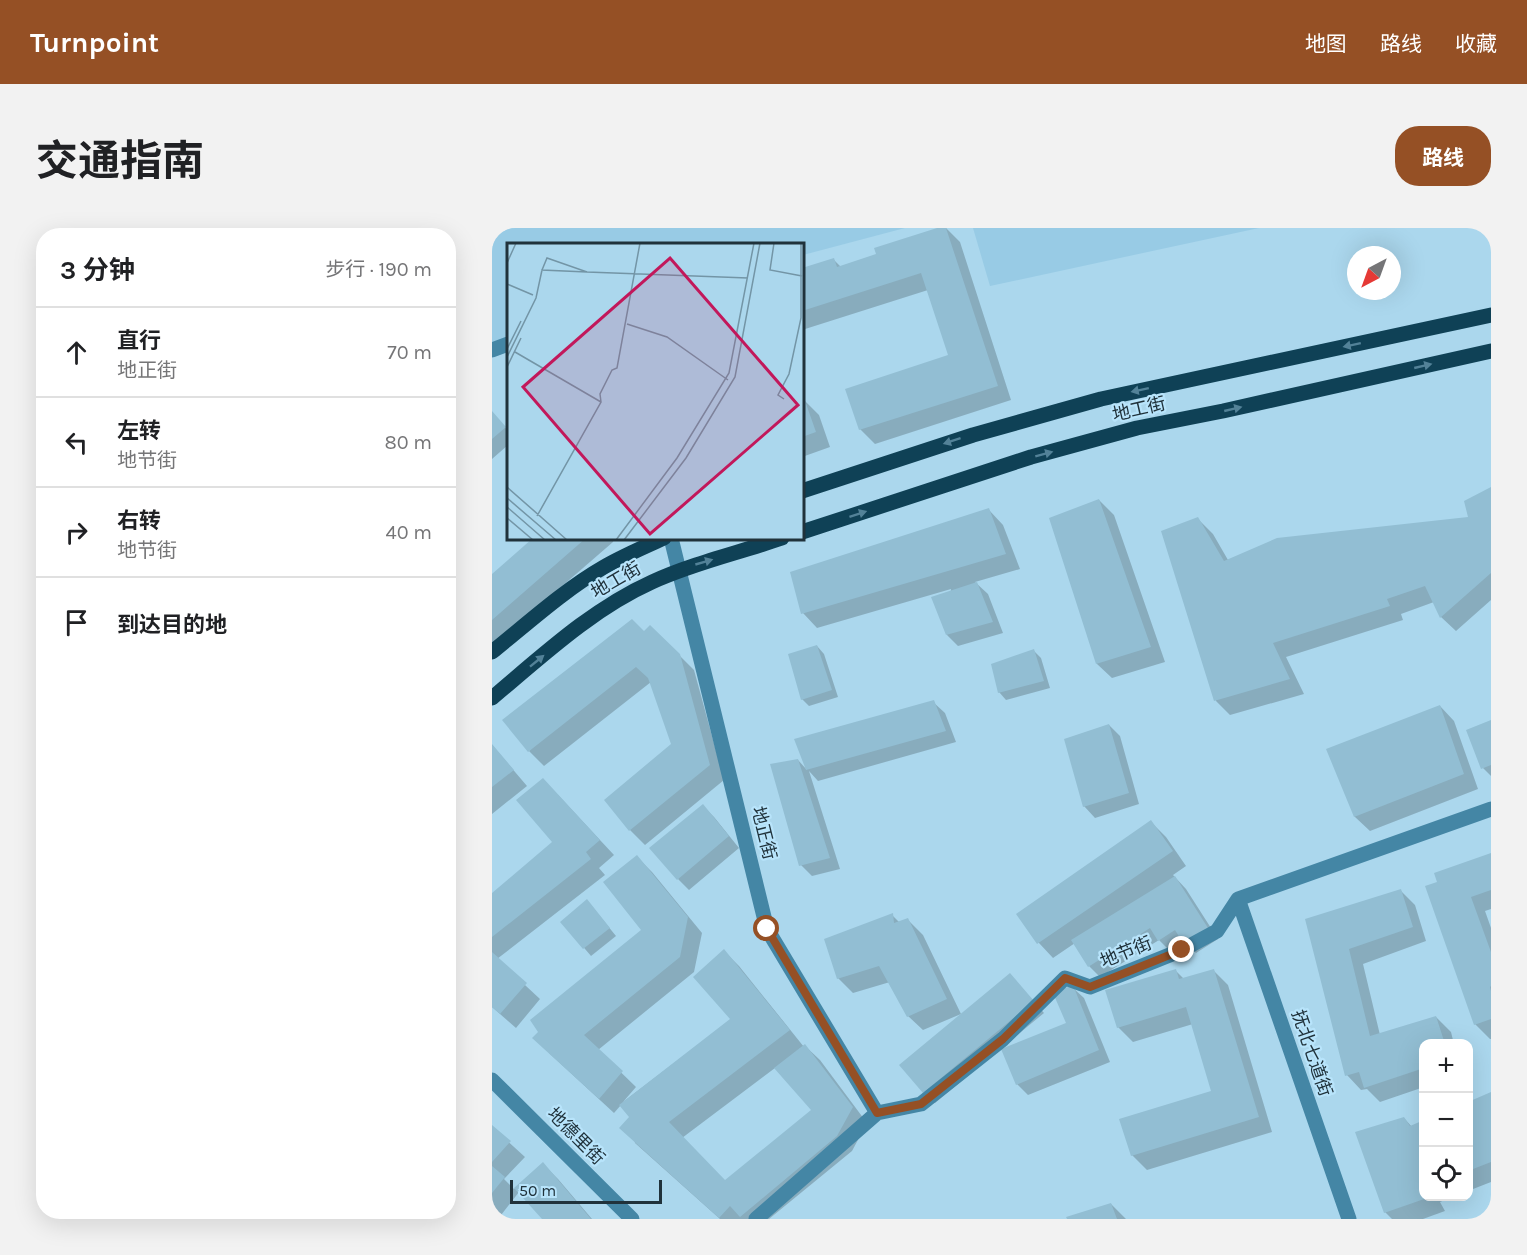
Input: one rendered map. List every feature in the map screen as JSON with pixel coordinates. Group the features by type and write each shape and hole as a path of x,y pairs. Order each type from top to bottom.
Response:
{"main road":[{"name":"地工街","path":"804,489 973,435 1101,399 1491,315"},
{"name":"地工街","path":"804,531 1031,457 1137,428 1491,351"},
{"name":"地工街","path":"492,652 564,594 603,567 659,540"},
{"name":"地工街","path":"492,698 600,611 650,583 680,570 776,540"}],"street":[{"path":"492,350 507,344"},
{"name":"地正街","path":"672,540 767,929 877,1113"},
{"path":"1238,899 1491,809"},
{"name":"地节街","path":"756,1219 877,1113 921,1104 1003,1039 1065,978 1090,987 1182,950 1217,931 1238,899"},
{"name":"抚北七道街","path":"1238,899 1348,1219"},
{"name":"地德里街","path":"492,1080 632,1219"}],"shaded area":[{"path":"492,228 905,228 804,255 804,243 507,243 507,349 492,356"},
{"path":"973,228 1259,228 990,286"}],"building":[{"path":"937,228 946,228 998,386 859,430 845,389 948,355 921,273 804,310 804,267 834,258 837,267 876,254 874,248"},
{"path":"804,398 816,432 804,436"},
{"path":"492,411 506,427 492,439"},
{"path":"1491,487 1491,573 1440,618 1425,586 1387,599 1390,606 1273,643 1290,679 1214,701 1161,531 1198,517 1224,561 1277,538 1468,517 1464,501"},
{"path":"1099,499 1151,647 1096,664 1049,518"},
{"path":"989,508 1006,554 801,614 790,572"},
{"path":"531,540 584,540 492,620 492,574"},
{"path":"977,582 993,622 946,635 931,597"},
{"path":"632,619 644,631 650,625 680,654 710,765 629,831 604,800 671,744 648,678 636,667 528,752 502,720"},
{"path":"817,645 832,690 801,700 788,654"},
{"path":"1034,649 1044,681 998,693 991,664"},
{"path":"934,700 946,731 806,770 794,739"},
{"path":"1440,705 1464,774 1354,817 1326,749"},
{"path":"1491,720 1491,765 1481,769 1466,730"},
{"path":"1109,724 1129,793 1083,807 1064,739"},
{"path":"492,744 514,770 492,787"},
{"path":"798,759 830,858 799,866 770,764"},
{"path":"543,778 600,840 586,852 591,859 492,937 492,893 552,842 516,800"},
{"path":"703,804 729,836 677,880 649,848"},
{"path":"1151,820 1173,851 1037,944 1016,914"},
{"path":"1491,853 1491,890 1471,897 1491,952 1491,1019 1474,1025 1425,886 1437,882 1434,873"},
{"path":"637,855 688,917 680,957 584,1035 623,1071 599,1099 532,1038 538,1032 530,1020 641,930 603,882"},
{"path":"1175,876 1208,928 1183,943 1175,930 1158,941 1150,928 1088,967 1071,940"},
{"path":"1401,889 1413,927 1349,949 1370,1036 1436,1016 1443,1039 1419,1039 1419,1070 1364,1088 1359,1072 1345,1076 1305,919"},
{"path":"587,899 610,928 583,949 560,922"},
{"path":"893,913 894,923 908,918 947,999 907,1017 879,966 837,979 824,939"},
{"path":"724,949 790,1030 669,1122 725,1180 811,1110 774,1068 805,1044 853,1107 837,1136 740,1217 730,1206 719,1218 619,1128 629,1117 619,1105 730,1019 693,977"},
{"path":"492,952 527,983 500,1014 492,1007"},
{"path":"1176,969 1179,979 1214,969 1259,1117 1131,1156 1119,1119 1211,1091 1186,1007 1117,1028 1105,990"},
{"path":"1010,973 1034,1001 923,1093 899,1065"},
{"path":"1073,985 1099,1050 1016,1085 1001,1049 1066,1023 1053,993"},
{"path":"1491,1092 1491,1162 1473,1169 1473,1147 1473,1100"},
{"path":"1404,1117 1410,1126 1419,1122 1419,1201 1384,1213 1355,1132"},
{"path":"492,1125 511,1141 492,1162"},
{"path":"543,1162 591,1219 542,1219 514,1188"},
{"path":"492,1166 505,1177 492,1193"},
{"path":"1111,1203 1117,1219 1067,1219 1066,1217"}],"route":[{"path":"767,929 877,1113 921,1104 1003,1039 1065,978 1090,987 1182,950"}]}
